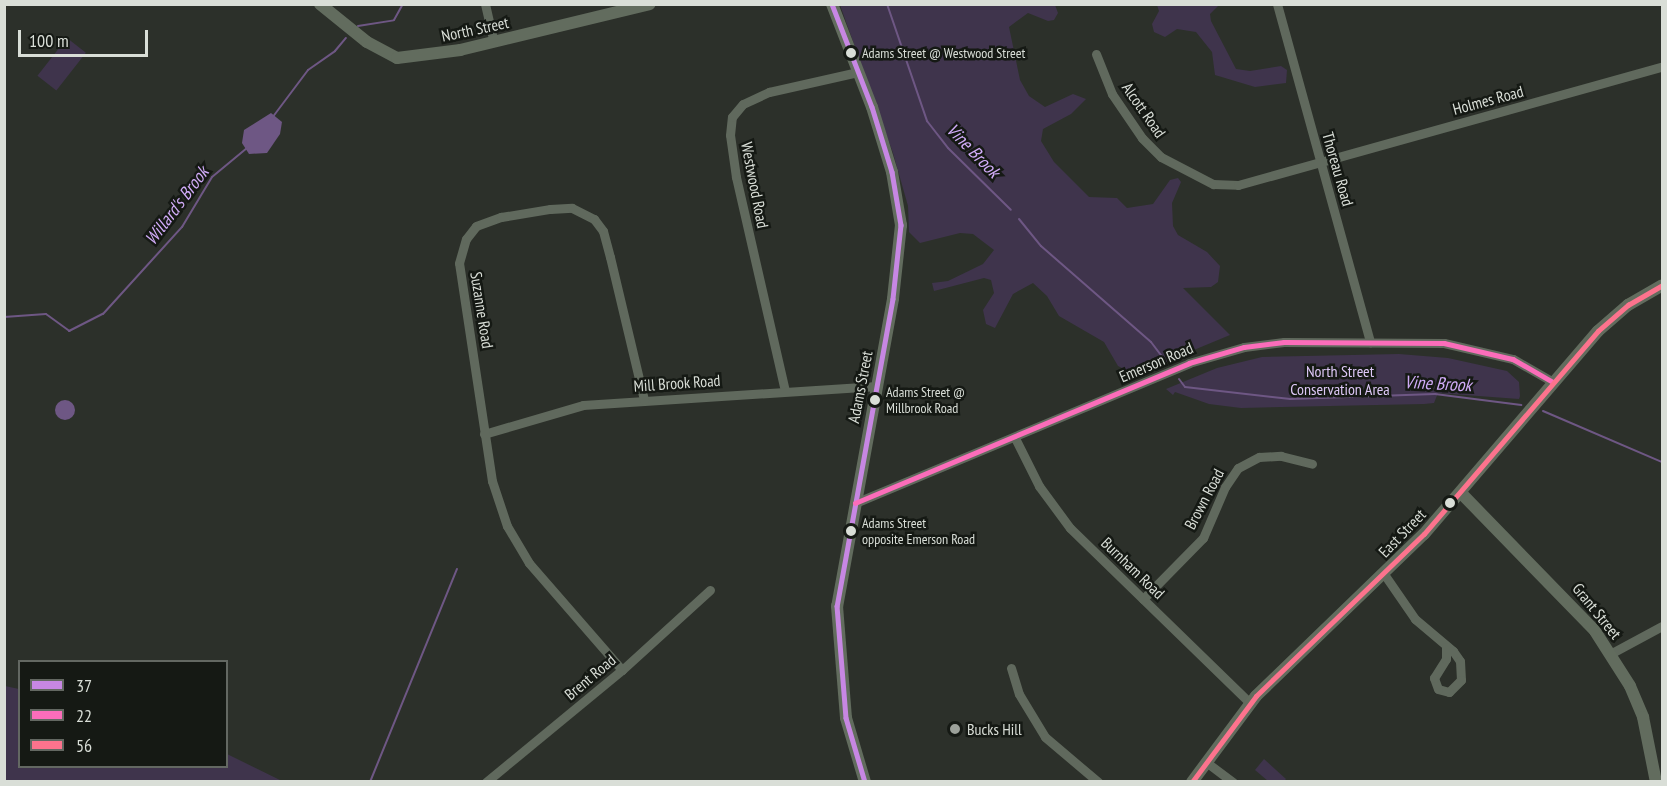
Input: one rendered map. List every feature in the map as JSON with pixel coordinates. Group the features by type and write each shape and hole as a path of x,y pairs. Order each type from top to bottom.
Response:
{"street":[{"name":"North Street","path":"320,4 367,42 398,58 494,42 650,4"},
{"path":"485,4 494,42"},
{"name":"Adams Street","path":"832,4 892,172 901,225 893,299 837,606 837,635 846,718 865,782"},
{"name":"Thoreau Road","path":"1277,4 1370,342"},
{"name":"Alcott Road","path":"1096,54 1112,94 1142,138 1161,158 1188,174 1213,184 1238,185 1320,163"},
{"name":"Holmes Road","path":"1320,163 1662,67"},
{"name":"Westwood Road","path":"785,391 736,177 730,135 732,117 743,104 769,92 858,72"},
{"name":"Suzanne Road","path":"622,670 529,563 513,535 492,481 483,434 459,263 466,239 476,226 501,217 572,208 594,219 603,231 644,400"},
{"name":"East Street","path":"1192,782 1250,703 1297,654 1384,574 1461,493 1552,382 1605,324 1662,285"},
{"name":"Emerson Road","path":"855,503 1203,358 1284,342 1444,343 1477,349 1523,363 1552,382"},
{"name":"Mill Brook Road","path":"483,434 583,405 876,386"},
{"name":"Burnham Road","path":"1015,438 1039,486 1070,528 1250,703"},
{"name":"Brown Road","path":"1143,599 1203,538 1225,487 1238,468 1259,457 1270,456 1312,465"},
{"name":"Grant Street","path":"1461,493 1572,603 1610,654 1642,717 1656,782"},
{"path":"1384,574 1413,616 1446,647 1460,661 1460,684 1449,692 1438,689 1434,678 1444,663 1446,647"},
{"name":"Brent Road","path":"486,782 622,670 710,590"},
{"path":"1610,654 1662,626"},
{"path":"1011,668 1019,694 1045,737 1098,782"},
{"path":"1206,762 1233,782"}],"green space":[{"path":"840,5 1055,5 1058,13 1054,20 1048,21 1028,13 1009,27 1020,80 1029,96 1045,107 1073,94 1086,99 1071,114 1043,129 1041,141 1054,162 1089,197 1117,198 1127,208 1153,204 1170,180 1178,178 1181,182 1172,203 1173,226 1178,235 1207,252 1220,266 1218,282 1211,287 1183,288 1230,335 1148,369 1128,371 1118,366 1104,342 1059,316 1047,296 1033,283 1013,294 995,328 986,324 983,310 994,293 991,280 984,278 934,291 932,283 948,281 983,264 994,250 973,234 960,233 920,243 909,232 908,206 893,153"},
{"path":"1157,5 1219,5 1210,14 1211,21 1236,69 1250,71 1281,66 1287,70 1286,83 1255,87 1215,75 1212,52 1196,32 1177,29 1165,37 1154,32 1152,24 1159,11"},
{"path":"67,38 86,53 56,91 37,76"},
{"name":"North Street Conservation Area","path":"1399,354 1448,358 1507,371 1519,382 1519,399 1438,393 1434,403 1424,404 1241,408 1209,404 1175,392 1173,395 1166,389 1217,368 1262,357"},
{"path":"5,686 18,689 18,768 228,768 228,754 282,781 5,781"},
{"path":"1264,759 1286,779 1284,781 1268,781 1255,770"}],"shaded area":[{"path":"271,113 282,122 280,134 267,153 249,154 242,143 244,130"},
{"path":"65,400 72,403 75,410 72,417 65,420 58,417 55,410 58,403"}],"waterway":[{"name":"Willard's Brook","path":"358,26 394,20 403,4"},
{"name":"Vine Brook","path":"887,4 927,121 948,148 1011,210"},
{"name":"Willard's Brook","path":"272,118 308,70 335,51 346,38"},
{"name":"Willard's Brook","path":"4,317 46,314 69,331 103,314 182,227 212,177 247,148"},
{"name":"Vine Brook","path":"1019,219 1041,246 1151,342 1166,362"},
{"name":"Vine Brook","path":"1179,379 1185,387 1290,399 1435,394 1521,405"},
{"name":"Vine Brook","path":"1543,411 1662,462"},
{"path":"370,782 457,569"}],"transit line":[{"name":"37","path":"832,4 872,107 892,172 901,225 893,299 837,606 846,718 865,782"},
{"name":"56","path":"1192,782 1256,696 1424,534 1598,331 1628,305 1662,285"},
{"name":"22","path":"855,503 1189,363 1244,347 1284,342 1444,343 1513,359 1553,382"}],"place":[{"name":"Adams Street @ Westwood Street","path":"851,53"},
{"name":"Adams Street @ Millbrook Road","path":"875,400"},
{"name":"Adams Street opposite Emerson Road","path":"851,531"},
{"name":"Bucks Hill","path":"955,729"}]}
